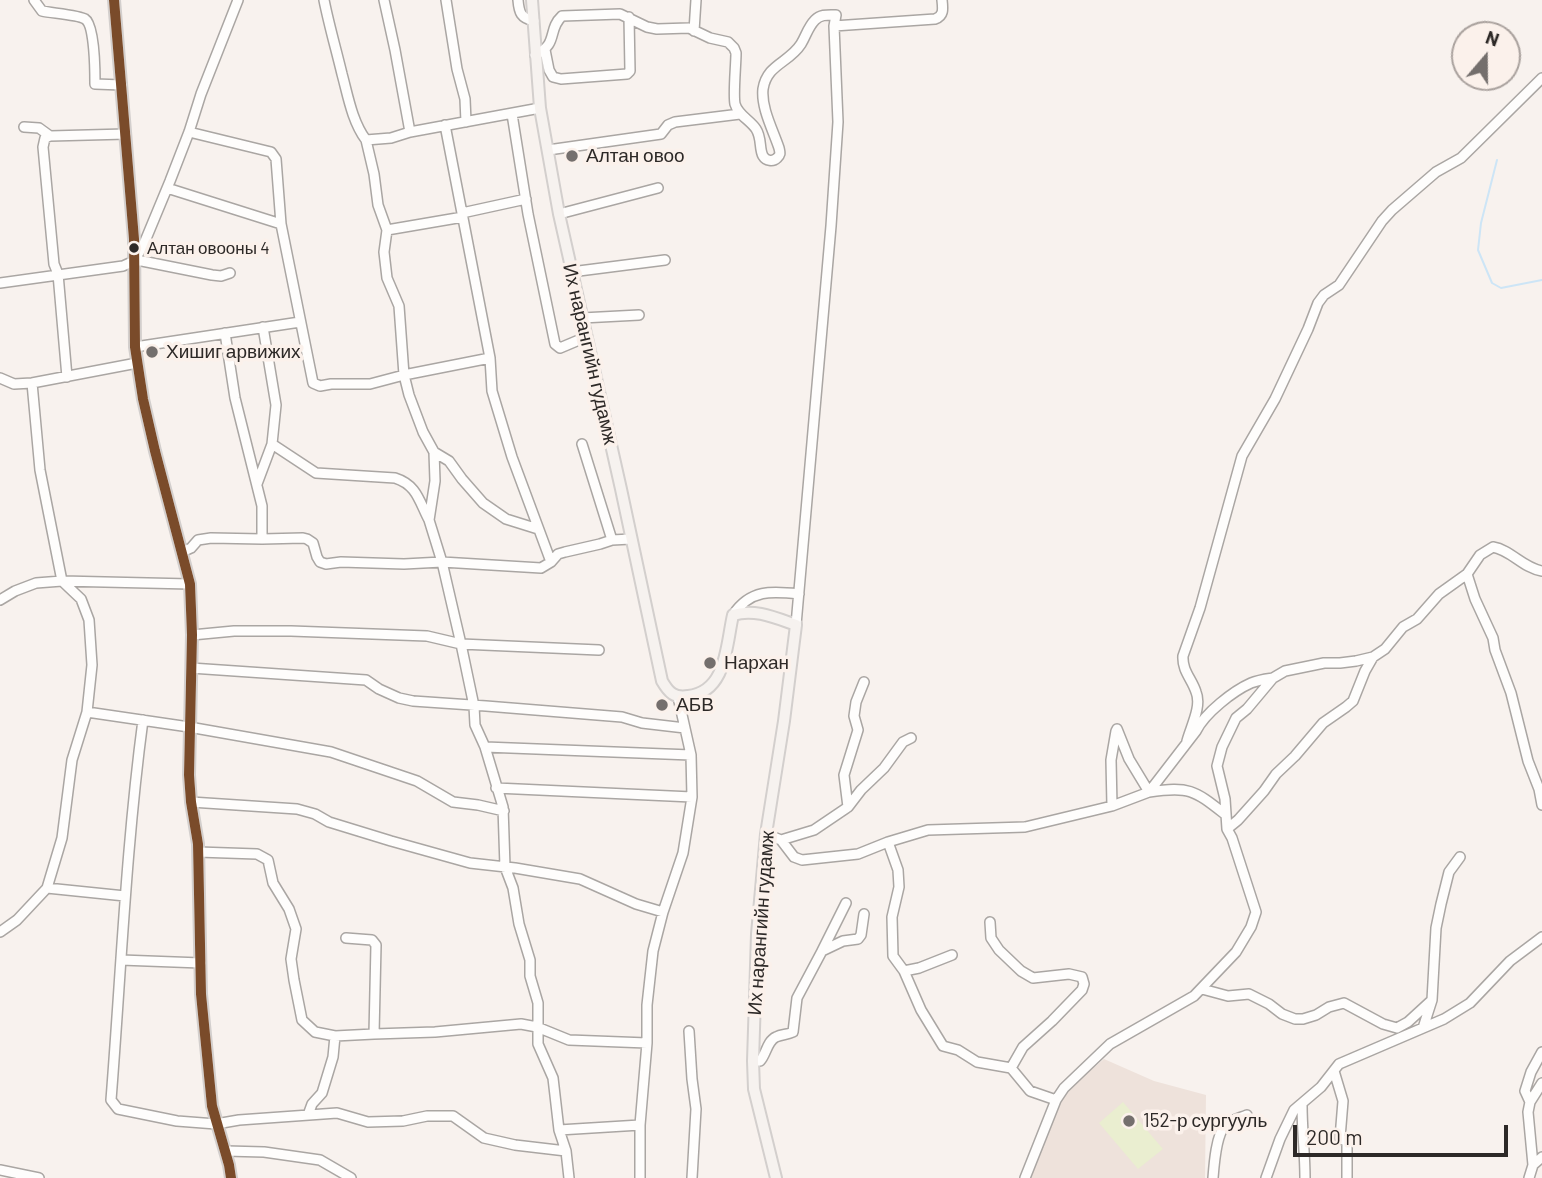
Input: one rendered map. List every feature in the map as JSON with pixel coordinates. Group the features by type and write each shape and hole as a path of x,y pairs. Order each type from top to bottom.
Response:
{"main road":[{"path":"114,0 126,134 137,363 155,451 190,584 192,635 189,775 198,852 201,994 212,1106 231,1178"},
{"name":"Их нарангийн гудамж","path":"532,0 540,53 540,108 559,215 662,681 672,695 678,697"},
{"path":"678,697 703,693 716,680 722,669 733,615 743,612 764,614 796,625"},
{"name":"Их нарангийн гудамж","path":"776,1178 758,1109 752,1061 757,934 766,834 796,625"}],"street":[{"path":"34,0 41,11 85,18 89,23 91,35 95,84 122,85"},
{"path":"134,261 167,188 238,0"},
{"path":"324,0 351,108 366,140 378,205 387,230 384,252 387,278 399,306 404,375 409,395 434,452 435,481 429,520"},
{"path":"384,0 410,132"},
{"path":"446,0 457,69 465,99 466,122"},
{"path":"517,0 522,16 534,21"},
{"path":"694,31 696,0"},
{"path":"834,26 940,18 943,13 943,0"},
{"path":"629,17 630,71 627,74 561,79 553,77 540,53 550,45 558,20 562,16 620,14 629,17 647,27 689,28 710,38 728,42 736,53 735,103 740,114 754,126 760,136 762,156 772,161 780,154 764,103 763,93 769,72 795,52 816,18 836,15 834,26 838,122 796,625"},
{"path":"1187,740 1197,708 1198,694 1185,673 1183,656 1200,608 1238,467 1295,356 1318,303 1324,295 1339,285 1392,210 1436,172 1461,158 1542,78"},
{"path":"366,140 391,138 410,132 540,108"},
{"path":"512,114 555,344 560,348 586,337"},
{"path":"548,150 661,134 668,125 675,122 740,114"},
{"path":"445,125 490,358 492,391 512,457 551,562"},
{"path":"24,127 39,128 50,136"},
{"path":"189,132 271,152 276,159 281,224 313,383 320,386 370,384 490,358"},
{"path":"67,377 43,147 45,138 126,134"},
{"path":"167,188 281,224"},
{"path":"559,215 658,188"},
{"path":"387,230 526,199"},
{"path":"571,272 665,260"},
{"path":"0,283 123,267 134,261 212,275 221,276 230,272"},
{"path":"582,318 639,315"},
{"path":"135,347 300,322"},
{"path":"257,484 272,444 276,405 263,327"},
{"path":"225,333 235,398 262,506 262,540"},
{"path":"0,377 13,384 32,383 137,363"},
{"path":"0,932 17,920 47,888 62,838 72,760 88,712 92,665 89,620 81,599 62,581 40,470 32,383"},
{"path":"272,444 316,473 395,478 406,482 429,520 461,644 474,706 475,724 485,747 504,811 505,867 513,888 519,924 530,960 530,976 538,1003 538,1044 553,1078 559,1130 566,1151 569,1178"},
{"path":"582,444 612,540"},
{"path":"434,452 449,461 461,480 483,503 506,519 538,529"},
{"path":"183,552 198,540 211,538 303,538 313,543 320,562 326,564 442,562 541,568 558,554 612,540 631,539"},
{"path":"1149,792 1200,723 1212,710 1242,688 1285,671 1373,657 1385,649 1403,628 1417,619 1439,594 1467,574 1480,555 1493,547 1503,549 1534,570 1542,571"},
{"path":"1467,574 1493,638 1511,693 1542,805"},
{"path":"0,600 36,583 62,581 190,584"},
{"path":"733,615 740,604 767,592 799,594"},
{"path":"192,635 234,631 291,631 427,636 461,644 599,650"},
{"path":"1227,829 1238,820 1323,723 1353,701 1373,657"},
{"path":"191,668 366,680 400,698 413,701 622,717 642,723 685,728"},
{"path":"1025,1178 1056,1100 1064,1088 1110,1044 1194,996 1236,952 1251,928 1256,912 1233,838 1227,829 1226,799 1217,766 1222,747 1236,718 1273,678"},
{"path":"848,807 844,775 858,730 854,716 864,682"},
{"path":"640,1178 640,1125 653,951 683,853 692,797 691,755 678,697"},
{"path":"88,712 331,752 417,781 453,802 504,811"},
{"path":"143,720 123,915 111,1100 118,1109 177,1121 216,1124 337,1113 369,1122 453,1116 484,1138 566,1151"},
{"path":"1112,806 1111,760 1116,729 1129,760 1149,792"},
{"path":"781,840 814,830 848,807 884,768 903,742 911,738"},
{"path":"485,747 691,755"},
{"path":"496,788 692,797"},
{"path":"766,834 781,840 794,857 802,860 858,854 928,830 1025,827 1112,806 1149,792 1186,789 1205,799 1226,816"},
{"path":"191,802 297,809 315,814 328,822 470,863 580,879 636,904 663,912"},
{"path":"888,842 898,870 899,887 892,917 893,956 904,971 921,1010 943,1046 958,1050 977,1062 1011,1068 1030,1091 1056,1100"},
{"path":"198,852 257,854 268,860 273,883 289,909 296,929 291,959 302,1020 315,1032 335,1037 521,1024 537,1027 569,1040 647,1043"},
{"path":"1423,1028 1432,1000 1441,904 1449,872 1460,857"},
{"path":"47,888 125,896"},
{"path":"752,1061 760,1061 764,1057 775,1037 793,1032 797,998 846,903"},
{"path":"822,951 843,941 858,939 864,914"},
{"path":"990,922 991,938 999,950 1021,971 1033,978 1069,974 1082,977 1084,984 1082,990 1066,1007 1023,1047 1011,1068"},
{"path":"1266,1178 1294,1110 1321,1087 1339,1064 1444,1019 1470,1003 1510,961 1542,937"},
{"path":"346,938 372,940 376,945 374,1034"},
{"path":"904,971 952,955"},
{"path":"121,960 201,962"},
{"path":"1202,989 1228,996 1249,994 1282,1014 1303,1020 1329,1007 1345,1003 1383,1024 1397,1028 1408,1022 1432,1000"},
{"path":"689,1031 696,1109 692,1178"},
{"path":"308,1115 312,1104 322,1093 333,1057 335,1037"},
{"path":"1530,1102 1525,1091 1542,1052"},
{"path":"1334,1071 1343,1101 1340,1138 1347,1142 1347,1178"},
{"path":"1529,1178 1533,1165 1528,1112 1530,1102 1542,1083"},
{"path":"1302,1105 1304,1178"},
{"path":"1213,1178 1222,1130 1232,1121 1247,1115"},
{"path":"559,1130 640,1125"},
{"path":"226,1151 264,1152 320,1160 351,1178"},
{"path":"1533,1165 1542,1157"},
{"path":"0,1170 39,1178"}],"shaded area":[{"name":"152-р сургууль","path":"1104,1059 1154,1081 1206,1095 1205,1178 1030,1178 1061,1101 1070,1088"}],"green space":[{"path":"1123,1102 1163,1149 1138,1169 1099,1123"}],"waterway":[{"path":"1497,160 1481,223 1478,250 1492,283 1501,288 1542,280"}],"transit line":[{"path":"114,0 134,239 135,347 155,451 190,584 192,635 189,775 198,844 201,994 212,1106 231,1178"}],"place":[{"name":"Алтан овоо","path":"572,156"},
{"name":"Алтан овооны 4","path":"134,248"},
{"name":"Хишиг арвижих","path":"152,352"},
{"name":"Нархан","path":"710,663"},
{"name":"АБВ","path":"662,705"},
{"name":"152-р сургууль","path":"1129,1121"}]}
